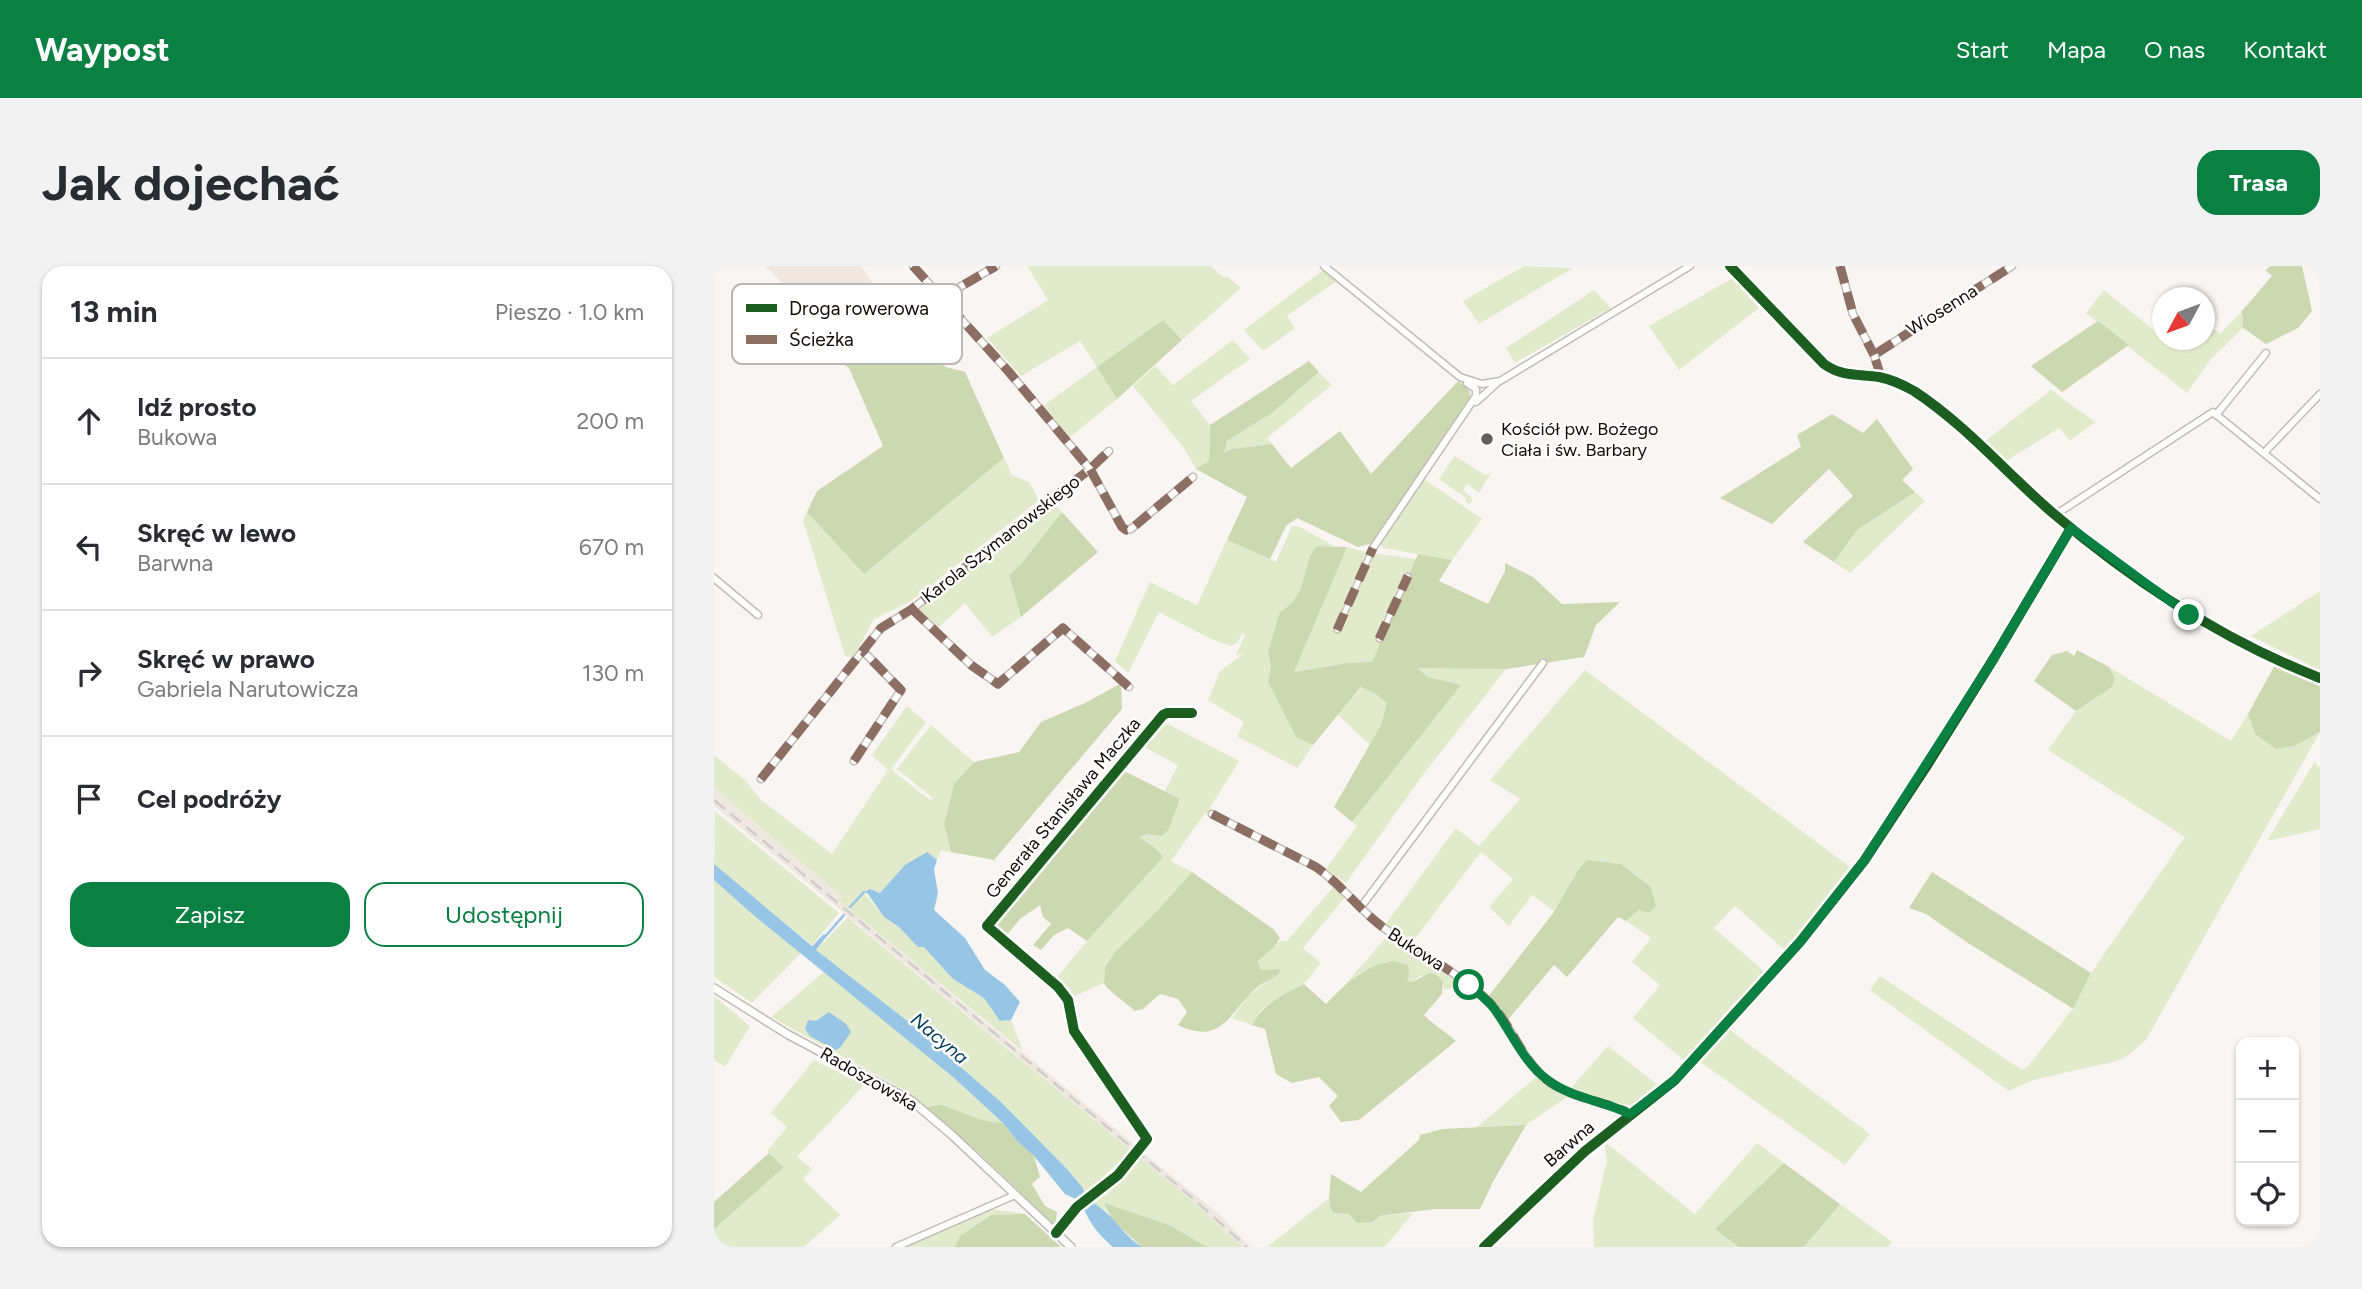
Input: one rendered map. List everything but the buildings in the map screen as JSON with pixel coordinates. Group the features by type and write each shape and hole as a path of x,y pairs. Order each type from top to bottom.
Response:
{"street":[{"name":"Karola Szymanowskiego","path":"913,266 929,284"},
{"path":"962,286 996,266"},
{"path":"1324,266 1477,391 1467,410 1373,548 1337,631"},
{"path":"1467,410 1490,387 1690,266"},
{"path":"1730,266 1824,364 1835,372 1850,376 1881,377 1912,390 1973,438 2000,466 2071,528 2189,615 2320,678"},
{"path":"1840,266 1853,314 1874,355 1881,377"},
{"name":"Wiosenna","path":"1874,355 2012,266"},
{"name":"Karola Szymanowskiego","path":"962,321 1009,372 1090,469 1126,530 1193,477"},
{"path":"2216,415 2266,354"},
{"path":"1460,377 1482,384 1500,381"},
{"path":"2264,453 2320,394"},
{"path":"2055,515 2213,412 2320,499"},
{"name":"Karola Szymanowskiego","path":"761,779 881,628 912,609 1090,469 1109,451"},
{"name":"Barwna","path":"1483,1247 1584,1152 1675,1080 1800,942 1864,861 1994,658 2071,528"},
{"path":"1379,639 1408,576"},
{"path":"714,578 758,615"},
{"name":"Karola Szymanowskiego","path":"912,609 971,665 998,684 1063,628 1129,687"},
{"path":"853,761 901,690 863,652"},
{"path":"1361,907 1447,796 1543,663"},
{"name":"Generała Stanisława Maczka","path":"1056,1233 1088,1196 1118,1175 1147,1139 1074,1031 1068,1000 1058,987 987,926 1163,715 1192,713"},
{"name":"Bukowa","path":"1212,814 1316,867 1382,927 1469,985 1491,1004 1533,1066 1549,1081 1569,1093 1614,1105 1630,1114"},
{"name":"Radoszowska","path":"714,988 787,1034 912,1101 1071,1247"},
{"path":"896,1247 1015,1195"}],"shaded area":[{"path":"765,266 861,266 873,284 784,284"},
{"path":"714,788 843,898 840,902 1134,1144 1131,1150 714,806"},
{"path":"1141,1151 1221,1216 1250,1247 1243,1247 1138,1156"}],"green space":[{"path":"1027,266 1211,266 1241,288 1182,340 1163,320 1098,368 1117,399 1069,438 1044,405 1097,367 1080,341 1021,376 987,338 1048,300"},
{"path":"1524,266 1573,268 1479,324 1463,301"},
{"path":"2271,266 2302,266 2312,311 2298,328 2266,344 2243,328 2242,311 2272,276 2265,270"},
{"path":"1323,270 1338,280 1287,316 1295,328 1263,351 1244,330"},
{"path":"1733,278 1759,308 1679,370 1649,326"},
{"path":"1594,290 1611,308 1515,363 1506,348"},
{"path":"2104,290 2152,329 2152,350 2215,350 2215,330 2220,334 2242,311 2243,328 2210,360 2187,393 2086,313"},
{"path":"1163,320 1182,340 1117,399 1097,367"},
{"path":"2098,321 2129,345 2062,392 2031,366"},
{"path":"1233,340 1250,359 1191,401 1210,425 1209,462 1196,469 1184,448 1133,386 1155,366 1173,385"},
{"path":"1309,361 1319,372 1272,413 1227,441 1224,453 1232,449 1272,444 1291,468 1340,431 1371,474 1458,381 1467,388 1470,399 1373,543 1358,547 1297,518 1286,526 1270,559 1227,540 1247,497 1196,469 1209,461 1210,425"},
{"path":"843,364 941,364 965,372 1004,458 864,574 807,512 817,491 883,446 849,368"},
{"path":"1319,372 1332,385 1267,438 1272,444 1233,449 1223,454 1227,441 1272,413"},
{"path":"2051,390 2095,422 2070,441 2059,428 2003,463 1984,442"},
{"path":"1832,414 1863,433 1877,419 1913,469 1902,480 1915,492 1857,530 1834,562 1803,542 1853,496 1829,469 1772,524 1720,498 1801,447 1797,435"},
{"path":"1455,456 1485,475 1491,473 1479,493 1467,484 1463,490 1473,499 1470,504 1465,501 1466,498 1439,479"},
{"path":"1004,458 1012,475 1029,482 1039,500 911,601 874,619 853,658 845,656 803,520 807,512 864,574"},
{"path":"1424,479 1482,519 1452,560 1383,548 1381,542"},
{"path":"1915,492 1925,501 1850,573 1834,562 1857,530"},
{"path":"1054,503 1062,512 1021,564 1009,575 1021,617 992,637 965,603 937,629 921,614 919,608"},
{"path":"1062,512 1098,552 1021,617 1009,575 1021,564"},
{"path":"1292,526 1300,527 1334,546 1318,546 1310,554 1300,591 1291,604 1280,612 1268,651 1271,667 1269,681 1296,737 1313,745 1297,768 1237,736 1244,722 1208,700 1220,671 1243,654 1236,655 1245,635 1242,633 1238,642 1231,646 1211,639 1159,612 1128,673 1115,661 1150,582 1197,605 1227,540 1276,562"},
{"path":"1317,546 1347,547 1294,672 1347,663 1372,662 1418,554 1452,560 1439,581 1488,604 1505,571 1505,563 1533,577 1562,604 1620,602 1596,625 1584,657 1506,669 1417,668 1428,677 1461,685 1352,822 1334,807 1381,725 1387,703 1361,687 1313,745 1296,737 1268,681 1271,667 1268,651 1280,612 1291,604 1300,591 1310,555"},
{"path":"1347,547 1416,559 1372,662 1347,663 1293,672"},
{"path":"2320,591 2320,670 2251,636"},
{"path":"2077,650 2109,667 2115,679 2112,687 2076,711 2034,681 2052,655 2067,651 2074,656"},
{"path":"2276,663 2320,686 2320,732 2294,746 2276,749 2255,734 2248,714"},
{"path":"1415,667 1506,669 1422,776 1346,883 1326,869 1357,826 1352,822 1460,685 1428,677"},
{"path":"2109,667 2231,741 2248,714 2255,734 2276,749 2294,746 2320,732 2146,1040 2117,1061 2033,1080 2009,1091 1870,990 1880,976 2022,1070 2029,1065 2074,1007 2091,973 2185,837 2048,750 2076,711 2112,687 2115,679"},
{"path":"1585,670 1850,867 1851,874 1786,951 1735,906 1714,928 1766,973 1686,1062 1633,1018 1660,985 1632,962 1651,938 1626,921 1639,910 1650,886 1621,864 1587,861 1578,870 1555,912 1532,895 1509,926 1489,907 1513,879 1481,852 1414,940 1419,945 1385,925 1456,828 1479,846 1520,799 1490,780"},
{"path":"1121,685 1122,709 994,860 951,852 944,824 954,784 974,762 1019,752 1041,722"},
{"path":"1362,687 1387,703 1381,725 1370,745 1338,715"},
{"path":"907,706 926,722 892,768 894,772 930,800 933,798 897,769 931,725 974,762 954,784 944,824 951,852 941,850 937,860 905,865 880,893 870,889 864,892 884,917 910,939 924,946 953,979 984,998 1000,1021 1011,1020 1023,1051 839,901 842,897 714,788 714,755 745,780 761,800 832,854 888,770 872,755"},
{"path":"1162,721 1239,761 1210,808 1212,810 1209,814 1205,813 1171,861 1192,872 1116,951 1104,975 1104,983 1070,998 1055,980 1162,857 1154,847 1139,837 1169,829 1180,800 1165,791 1178,765 1142,746"},
{"path":"2315,761 2317,767 2320,767 2320,829 2267,841"},
{"path":"1126,772 1180,799 1169,829 1162,836 1149,834 1139,837 1163,857 1087,941 1068,928 1054,935 1041,950 1033,945 1051,924 1043,917 1040,905 1020,919 1005,937 995,924 997,919 1121,773"},
{"path":"715,811 839,913 812,945 714,865"},
{"path":"1587,860 1621,864 1650,886 1656,906 1649,913 1639,910 1626,921 1618,917 1567,977 1554,965 1506,1022 1497,1005 1488,997 1554,912 1578,870"},
{"path":"1192,872 1273,929 1280,938 1257,962 1261,970 1280,969 1279,974 1255,989 1223,1024 1205,1032 1178,1025 1187,1012 1178,999 1160,994 1143,1009 1135,1011 1104,983 1105,967 1116,951"},
{"path":"1932,872 2091,973 2074,1007 1968,943 1926,914 1909,908"},
{"path":"714,880 751,913 802,952 752,1003 714,977"},
{"path":"1335,885 1346,893 1345,897 1303,948 1321,963 1303,984 1263,1009 1252,1025 1232,1018 1249,995 1265,983 1257,962 1280,941 1287,941"},
{"path":"848,917 1131,1150 1085,1195 1083,1188 1067,1169 1001,1102 910,1023 816,950"},
{"path":"1388,935 1464,985 1444,990 1444,986 1421,975 1412,982 1406,981 1388,961 1359,973 1338,993"},
{"path":"1394,961 1408,965 1407,981 1412,982 1430,973 1443,981 1442,994 1424,1015 1456,1041 1359,1120 1341,1122 1329,1106 1338,1096 1319,1077 1292,1083 1276,1074 1265,1029 1252,1025 1268,1005 1304,984 1326,1004 1365,971"},
{"path":"825,971 953,1077 1003,1123 977,1120 944,1107 925,1107 904,1090 771,1017"},
{"path":"714,996 750,1026 725,1067 714,1060"},
{"path":"1741,1012 1744,1014 1731,1031 1870,1134 1845,1165 1699,1061"},
{"path":"1608,1046 1659,1086 1633,1106 1583,1096 1570,1089"},
{"path":"814,1060 864,1085 797,1157 812,1169 803,1179 840,1215 804,1247 722,1247 714,1239 714,1228 784,1167 767,1151 787,1127 771,1113"},
{"path":"1536,1077 1567,1097 1526,1125 1476,1128"},
{"path":"941,1105 978,1119 1003,1123 1034,1156 1040,1177 1032,1184 1045,1206 1057,1212 1055,1226 979,1153 925,1107"},
{"path":"1526,1125 1480,1209 1435,1209 1379,1216 1373,1222 1357,1223 1349,1214 1333,1213 1330,1207 1331,1174 1361,1192 1419,1140 1420,1135 1442,1129"},
{"path":"1604,1141 1695,1214 1757,1143 1784,1163 1715,1229 1739,1247 1594,1247 1593,1221 1607,1160"},
{"path":"769,1153 784,1167 714,1229 714,1202"},
{"path":"1138,1156 1243,1247 1208,1247 1169,1225 1104,1204 1107,1211 1089,1201 1119,1179"},
{"path":"1784,1163 1840,1204 1804,1247 1739,1247 1715,1229"},
{"path":"1329,1198 1333,1213 1379,1216 1413,1213 1385,1247 1267,1247"},
{"path":"1104,1203 1169,1225 1208,1247 1142,1247 1112,1220"},
{"path":"1840,1204 1892,1242 1888,1247 1804,1247"},
{"path":"993,1209 1025,1214 990,1215 959,1239 955,1247 901,1247"},
{"path":"1025,1214 1061,1247 955,1247 960,1236 991,1215"}],"water":[{"path":"927,852 937,860 934,869 938,893 934,910 965,938 985,970 1005,985 1020,1002 1011,1020 1000,1021 984,998 953,979 924,947 918,947 899,927 884,917 864,892 870,889 880,893 905,865"},
{"path":"714,864 812,946 824,934 826,937 816,950 910,1023 1001,1102 1067,1169 1083,1188 1085,1195 1078,1200 1065,1194 1003,1123 953,1077 714,880"},
{"path":"829,1012 846,1024 851,1032 840,1048 835,1050 810,1036 805,1029 808,1020 816,1021"},
{"path":"1089,1201 1104,1210 1142,1247 1113,1247 1088,1218 1083,1206"}],"waterway":[{"path":"850,907 864,892"},
{"path":"823,939 844,915"}],"railway":[{"path":"714,800 1189,1195 1247,1247"}],"marked path":[{"path":"913,266 929,284"},
{"path":"962,286 996,266"},
{"path":"1840,266 1853,314 1874,355"},
{"path":"1881,377 1874,355 2012,266"},
{"path":"962,320 1090,469 1126,530 1131,529 1193,477"},
{"path":"761,779 881,628 912,609 1090,469 1109,451"},
{"path":"1337,630 1373,548"},
{"path":"1379,639 1408,576"},
{"path":"912,609 971,665 998,684 1063,628 1129,687"},
{"path":"854,761 901,690 863,651"},
{"path":"1212,814 1316,867 1384,928 1477,991 1505,1022 1532,1065 1551,1083 1570,1093 1631,1114"}],"cycle path":[{"path":"1730,266 1824,364 1844,373 1888,379 1914,391 1969,434 2054,514 2147,586 2248,646 2320,678"},
{"path":"1484,1247 1584,1152 1675,1080 1800,942 1864,861 1926,767 2071,528"},
{"path":"1056,1233 1077,1207 1118,1175 1147,1139 1074,1031 1068,1000 1058,987 987,926 1163,715 1192,713"}],"place":[{"name":"Kościół pw. Bożego Ciała i św. Barbary","path":"1487,439"}],"route":[{"path":"1469,985 1491,1004 1533,1066 1549,1081 1569,1093 1614,1105 1630,1114 1675,1080 1800,942 1864,861 1994,658 2071,528 2189,615"}],"water label":[{"name":"Nacyna","path":"940,1038"}]}
